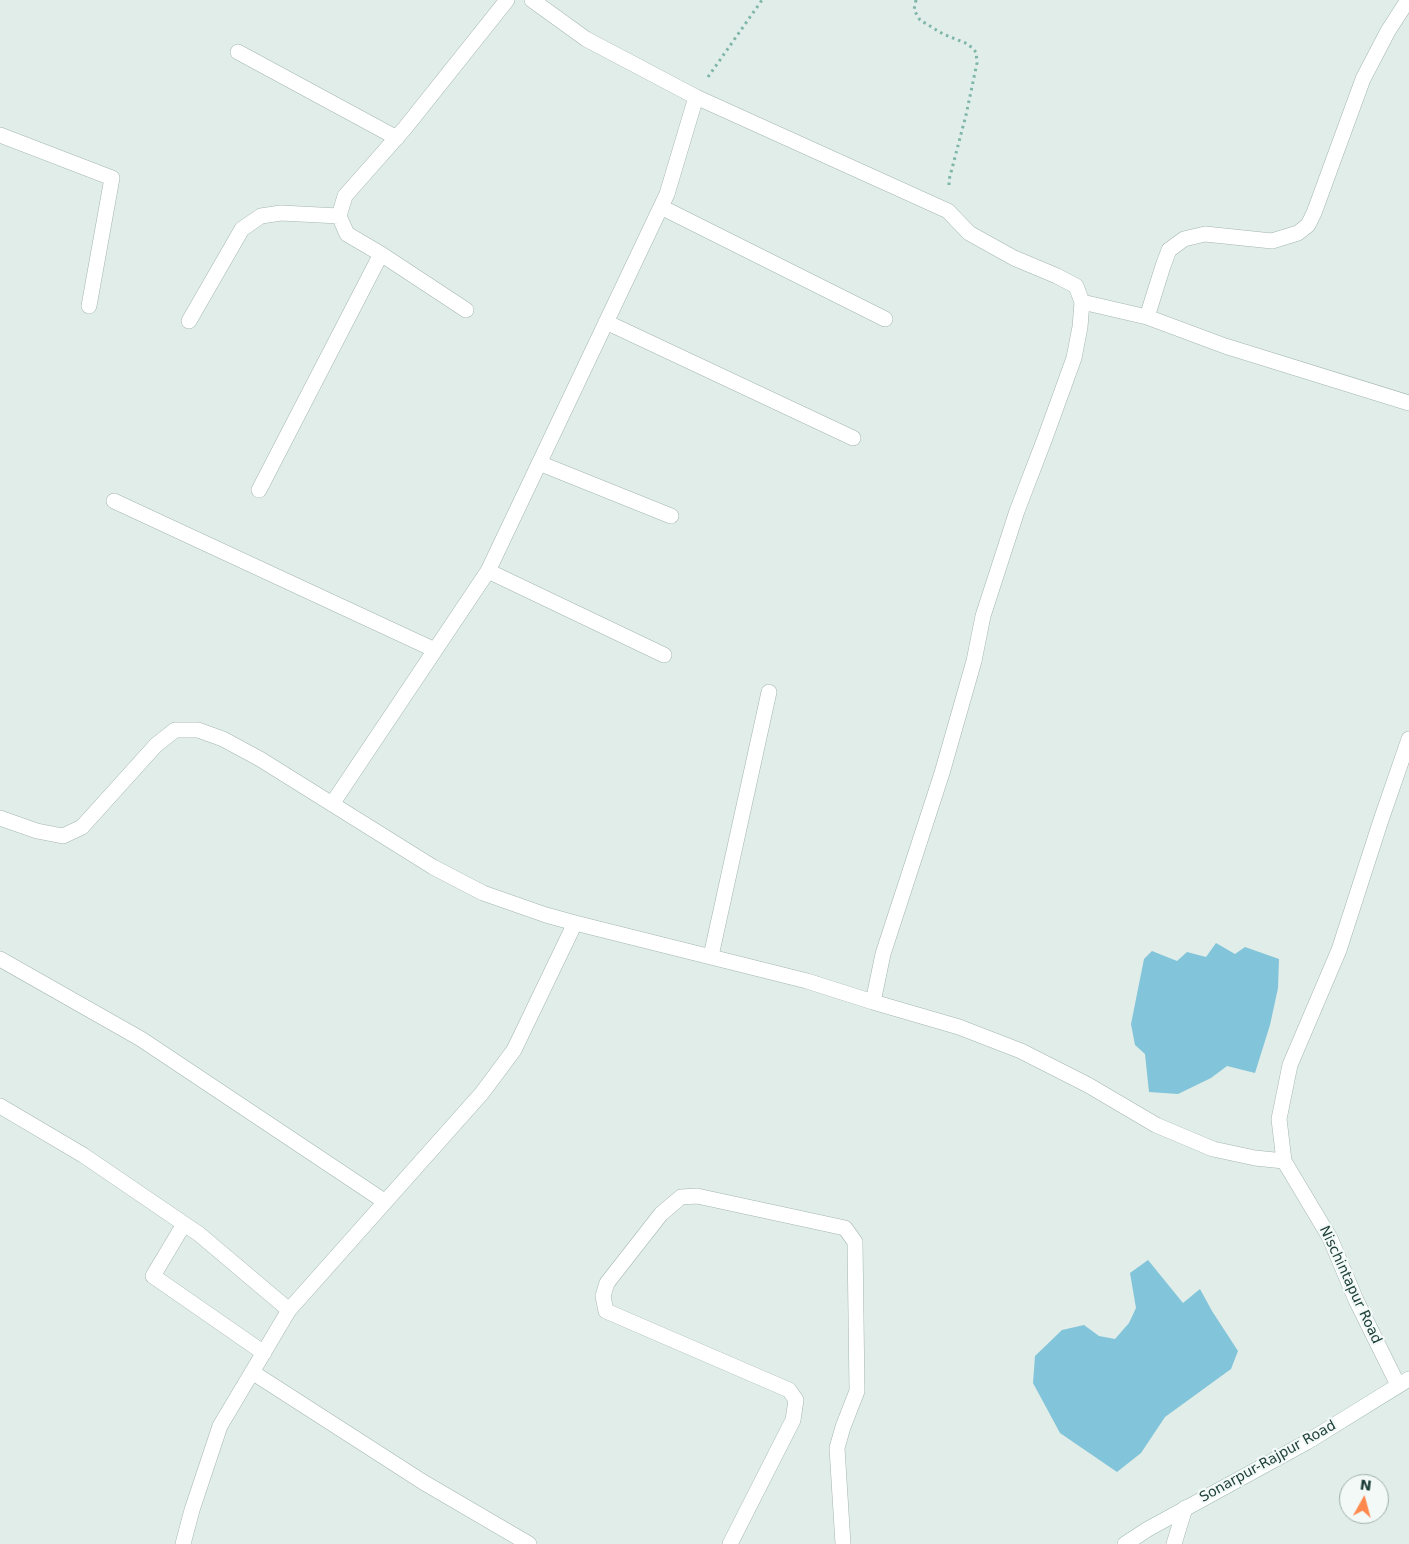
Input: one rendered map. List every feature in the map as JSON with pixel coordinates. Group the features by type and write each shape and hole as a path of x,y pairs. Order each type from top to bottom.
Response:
{"street":[{"path":"466,310 382,254 347,234 339,216 345,196 397,138 507,0"},
{"path":"532,0 586,39 696,97 948,210 969,233 1014,258 1076,286 1082,302 1080,327 1074,358 1017,511 983,616 974,662 942,773 883,954 873,1002"},
{"path":"1147,317 1170,250 1184,238 1205,234 1272,241 1298,233 1308,225 1363,79 1388,31 1408,0"},
{"path":"238,52 397,138"},
{"path":"332,804 488,571 667,194 696,97"},
{"path":"0,135 112,178 89,306"},
{"path":"661,207 885,319"},
{"path":"189,321 242,229 261,216 281,213 339,216"},
{"path":"259,490 382,254"},
{"path":"1082,302 1147,317 1225,346 1409,403"},
{"path":"606,322 853,438"},
{"path":"539,463 671,516"},
{"path":"114,501 434,650"},
{"path":"488,571 664,655"},
{"path":"711,956 769,692"},
{"path":"0,818 63,836 82,827 156,745 175,730 198,730 223,739 260,759 433,867 483,893 546,915 807,981 959,1028 1021,1051 1088,1085 1156,1125 1212,1149 1255,1158 1284,1161 1279,1119 1290,1065 1339,950 1409,739"},
{"path":"183,1544 192,1510 220,1426 289,1310 482,1093 514,1050 575,923"},
{"path":"0,959 142,1040 384,1201"},
{"path":"0,1106 83,1155 199,1234 289,1310"},
{"name":"Nischintapur Road","path":"1284,1161 1330,1238 1356,1300 1404,1382"},
{"path":"730,1544 793,1420 796,1400 789,1390 606,1311 603,1296 607,1282 660,1214 681,1197 696,1196 845,1228 855,1242 857,1391 843,1427 838,1448 843,1544"},
{"path":"184,1224 153,1276 264,1353"},
{"path":"252,1372 423,1482 529,1544"},
{"name":"Sonarpur-Rajpur Road","path":"1126,1544 1148,1528 1307,1442 1404,1382"},
{"path":"1174,1544 1185,1508"}],"path":[{"path":"696,97 712,70 762,0"},
{"path":"916,0 914,10 920,20 943,34 968,44 976,52 977,63 966,116 949,180 948,210"}],"water":[{"path":"1216,943 1235,954 1245,947 1279,959 1278,988 1270,1025 1255,1073 1227,1066 1211,1078 1178,1094 1149,1092 1145,1054 1135,1045 1131,1024 1144,959 1152,951 1177,961 1187,952 1206,957"},
{"path":"1148,1260 1183,1303 1200,1289 1238,1351 1231,1369 1165,1417 1141,1453 1117,1472 1060,1433 1033,1383 1035,1356 1062,1330 1084,1325 1099,1336 1115,1339 1129,1323 1136,1308 1130,1273"}]}
